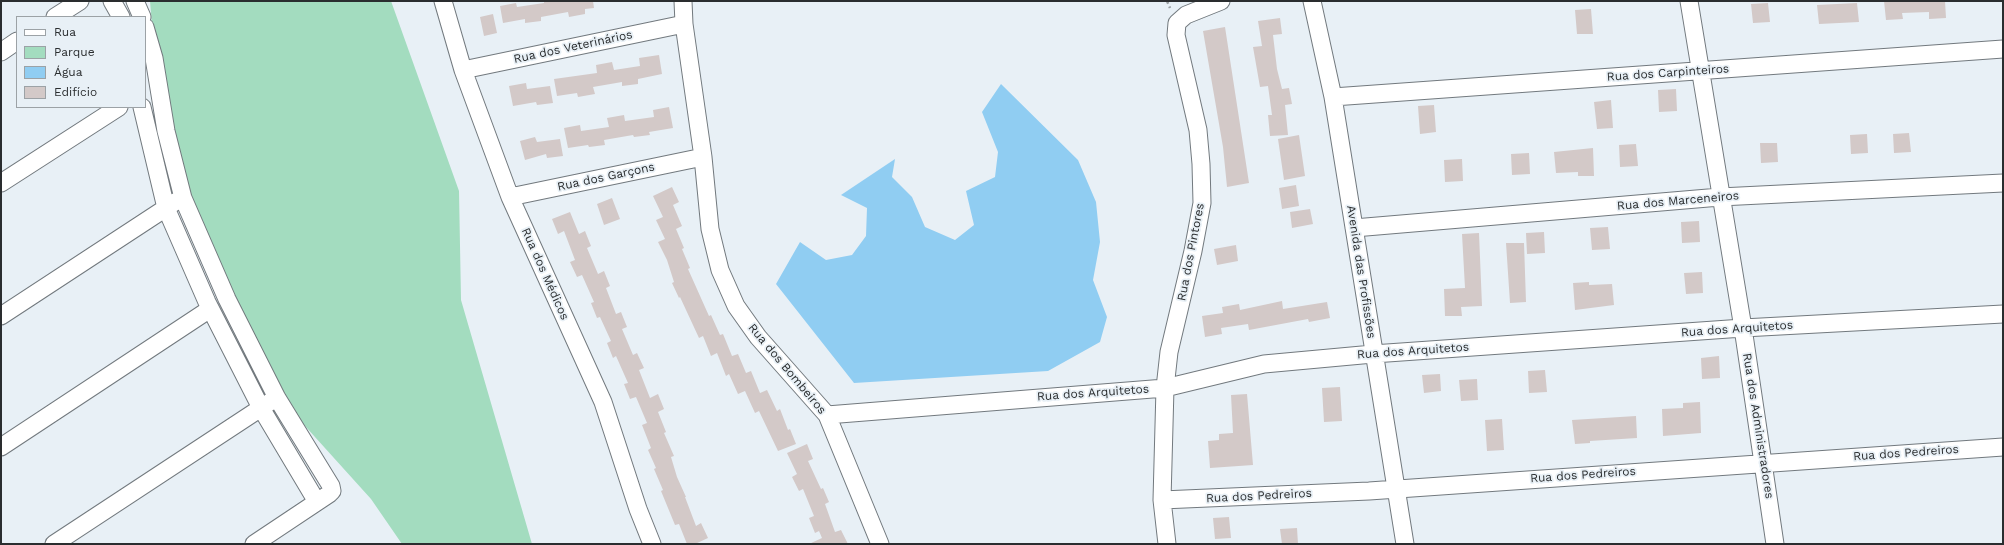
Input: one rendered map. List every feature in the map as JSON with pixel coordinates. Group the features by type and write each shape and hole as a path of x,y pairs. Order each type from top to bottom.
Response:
{"street":[{"path":"57,16 80,1"},
{"path":"112,1 120,16"},
{"path":"135,1 142,16"},
{"name":"Rua dos Médicos","path":"443,1 463,70 510,197 603,402 638,509 652,544"},
{"name":"Rua dos Bombeiros","path":"683,1 684,24 703,157 710,229 720,270 736,306 758,337 827,415 880,544"},
{"name":"Rua dos Pintores","path":"1165,388 1169,352 1193,250 1202,203 1198,130 1176,35 1176,23 1186,15 1221,1"},
{"name":"Avenida das Profissões","path":"1312,1 1333,97 1373,354 1397,488 1405,544"},
{"name":"Rua dos Administradores","path":"1688,1 1743,328 1775,544"},
{"name":"Rua dos Veterinários","path":"463,70 684,24"},
{"path":"146,30 154,58 151,87 166,131 183,198 231,308 276,398 331,486 332,491 329,494 254,544"},
{"path":"1,52 16,43"},
{"name":"Rua dos Carpinteiros","path":"1333,97 2003,50"},
{"path":"1,183 117,108"},
{"path":"142,108 166,208 210,309 261,408 318,502"},
{"name":"Rua dos Garçons","path":"510,197 703,157"},
{"name":"Rua dos Marceneiros","path":"1354,228 1720,197 2003,183"},
{"path":"1,316 183,198"},
{"path":"1,447 210,309 224,292"},
{"path":"210,309 231,308"},
{"name":"Rua dos Arquitetos","path":"827,415 1165,388 1264,364 1373,354 1743,328 2003,314"},
{"path":"1165,388 1162,500 1167,544"},
{"path":"54,544 276,398"},
{"name":"Rua dos Pedreiros","path":"1162,500 1397,488 2003,447"}],"green space":[{"path":"150,1 391,1 459,191 461,300 532,544 402,544 371,499 287,406 179,190 154,50"}],"water":[{"path":"1001,84 1078,160 1096,202 1100,242 1093,280 1107,317 1100,342 1048,371 854,383 776,284 800,242 826,260 852,255 866,236 867,208 841,195 895,159 892,177 912,197 925,227 955,240 974,225 966,191 995,177 998,152 982,112"}],"building":[{"path":"544,1 593,1 594,8 585,9 585,14 569,17 568,12 541,17 541,21 525,23 525,19 503,23 500,6 516,3 517,7 544,3"},
{"path":"1884,1 1945,1 1946,18 1929,19 1929,12 1902,13 1903,19 1886,20"},
{"path":"1768,3 1770,22 1753,23 1751,4"},
{"path":"1857,3 1859,22 1819,24 1817,5"},
{"path":"1591,9 1593,34 1577,34 1575,10"},
{"path":"493,14 497,33 484,36 480,17"},
{"path":"1280,18 1282,34 1273,35 1277,69 1282,89 1289,88 1292,104 1285,105 1288,135 1270,136 1268,115 1272,115 1268,86 1260,87 1253,47 1262,46 1258,21"},
{"path":"1225,27 1249,183 1227,187 1223,147 1203,31"},
{"path":"659,55 662,74 638,79 638,84 622,86 622,82 593,87 595,94 578,97 577,93 557,96 554,79 597,73 596,65 612,62 614,70 640,66 639,58"},
{"path":"526,83 527,89 550,86 553,103 537,105 536,102 513,106 509,86"},
{"path":"1676,89 1677,111 1659,112 1658,90"},
{"path":"1611,100 1613,128 1597,129 1594,102"},
{"path":"1434,105 1436,132 1420,134 1418,106"},
{"path":"669,107 673,128 649,132 650,135 634,137 633,135 604,140 605,145 589,147 588,145 568,148 564,128 580,125 581,131 609,127 607,118 624,115 625,121 654,117 653,110"},
{"path":"1909,133 1911,152 1894,153 1893,134"},
{"path":"1867,134 1868,153 1851,154 1850,135"},
{"path":"1299,135 1305,176 1284,180 1278,139"},
{"path":"535,137 537,142 560,139 563,156 547,158 546,154 525,160 520,141"},
{"path":"1760,143 1777,143 1778,162 1761,163"},
{"path":"1636,144 1638,166 1620,167 1619,145"},
{"path":"1593,148 1594,176 1578,176 1578,172 1556,173 1554,152"},
{"path":"1529,153 1530,174 1512,175 1511,154"},
{"path":"1462,159 1463,181 1445,182 1444,160"},
{"path":"1296,185 1299,206 1282,209 1279,188"},
{"path":"672,187 679,202 673,205 682,226 676,229 690,268 688,269 709,316 711,315 720,335 723,334 732,356 738,354 746,373 751,371 760,393 767,390 777,411 780,409 788,430 790,429 796,444 778,451 759,411 755,413 745,391 738,394 729,374 726,376 717,353 711,356 703,336 699,338 680,297 679,298 672,283 674,282 667,260 658,242 665,239 656,220 663,217 653,196"},
{"path":"612,198 620,219 604,225 597,204"},
{"path":"1310,209 1313,224 1292,228 1290,212"},
{"path":"570,212 579,234 585,231 591,246 587,248 598,274 604,271 610,286 606,288 616,314 621,312 627,327 622,329 633,355 637,353 644,368 639,370 650,398 658,394 664,409 658,412 666,432 664,433 674,456 671,457 677,477 696,526 701,523 708,538 695,544 687,544 679,524 675,525 661,491 663,490 648,450 651,448 642,425 647,423 636,397 630,399 624,384 628,383 616,356 613,358 607,343 611,341 600,317 597,318 591,303 594,302 582,275 577,277 570,262 575,260 564,231 558,234 552,219"},
{"path":"1699,221 1700,242 1682,243 1681,222"},
{"path":"1608,227 1610,249 1592,250 1590,228"},
{"path":"1544,232 1545,253 1527,254 1526,233"},
{"path":"1479,233 1482,306 1461,307 1462,316 1445,316 1444,289 1465,288 1462,234"},
{"path":"1506,243 1524,243 1526,302 1510,303"},
{"path":"1236,245 1238,261 1217,265 1214,249"},
{"path":"1702,272 1703,293 1686,294 1684,273"},
{"path":"1589,282 1589,285 1612,284 1614,305 1575,310 1573,283"},
{"path":"1282,301 1283,309 1327,302 1330,318 1309,322 1308,319 1249,330 1248,324 1221,328 1222,334 1205,337 1202,316 1223,313 1222,307 1239,304 1240,310"},
{"path":"1719,356 1720,378 1702,379 1701,358"},
{"path":"1545,370 1547,392 1529,393 1528,371"},
{"path":"1440,374 1441,391 1424,393 1422,375"},
{"path":"1477,379 1478,400 1461,401 1459,380"},
{"path":"1340,387 1342,421 1324,422 1322,388"},
{"path":"1247,394 1253,465 1210,468 1208,441 1219,440 1219,434 1233,433 1231,395"},
{"path":"1700,402 1701,433 1663,436 1662,409 1683,408 1683,403"},
{"path":"1636,416 1637,438 1590,441 1590,443 1575,444 1572,420"},
{"path":"1502,419 1504,450 1487,451 1485,420"},
{"path":"807,444 813,459 808,461 829,502 825,504 835,532 841,530 848,544 809,544 822,538 819,531 815,533 809,518 814,516 803,489 799,491 792,477 797,474 787,453"},
{"path":"1229,517 1231,538 1215,539 1213,518"},
{"path":"1297,528 1298,544 1282,544 1280,529"}]}
